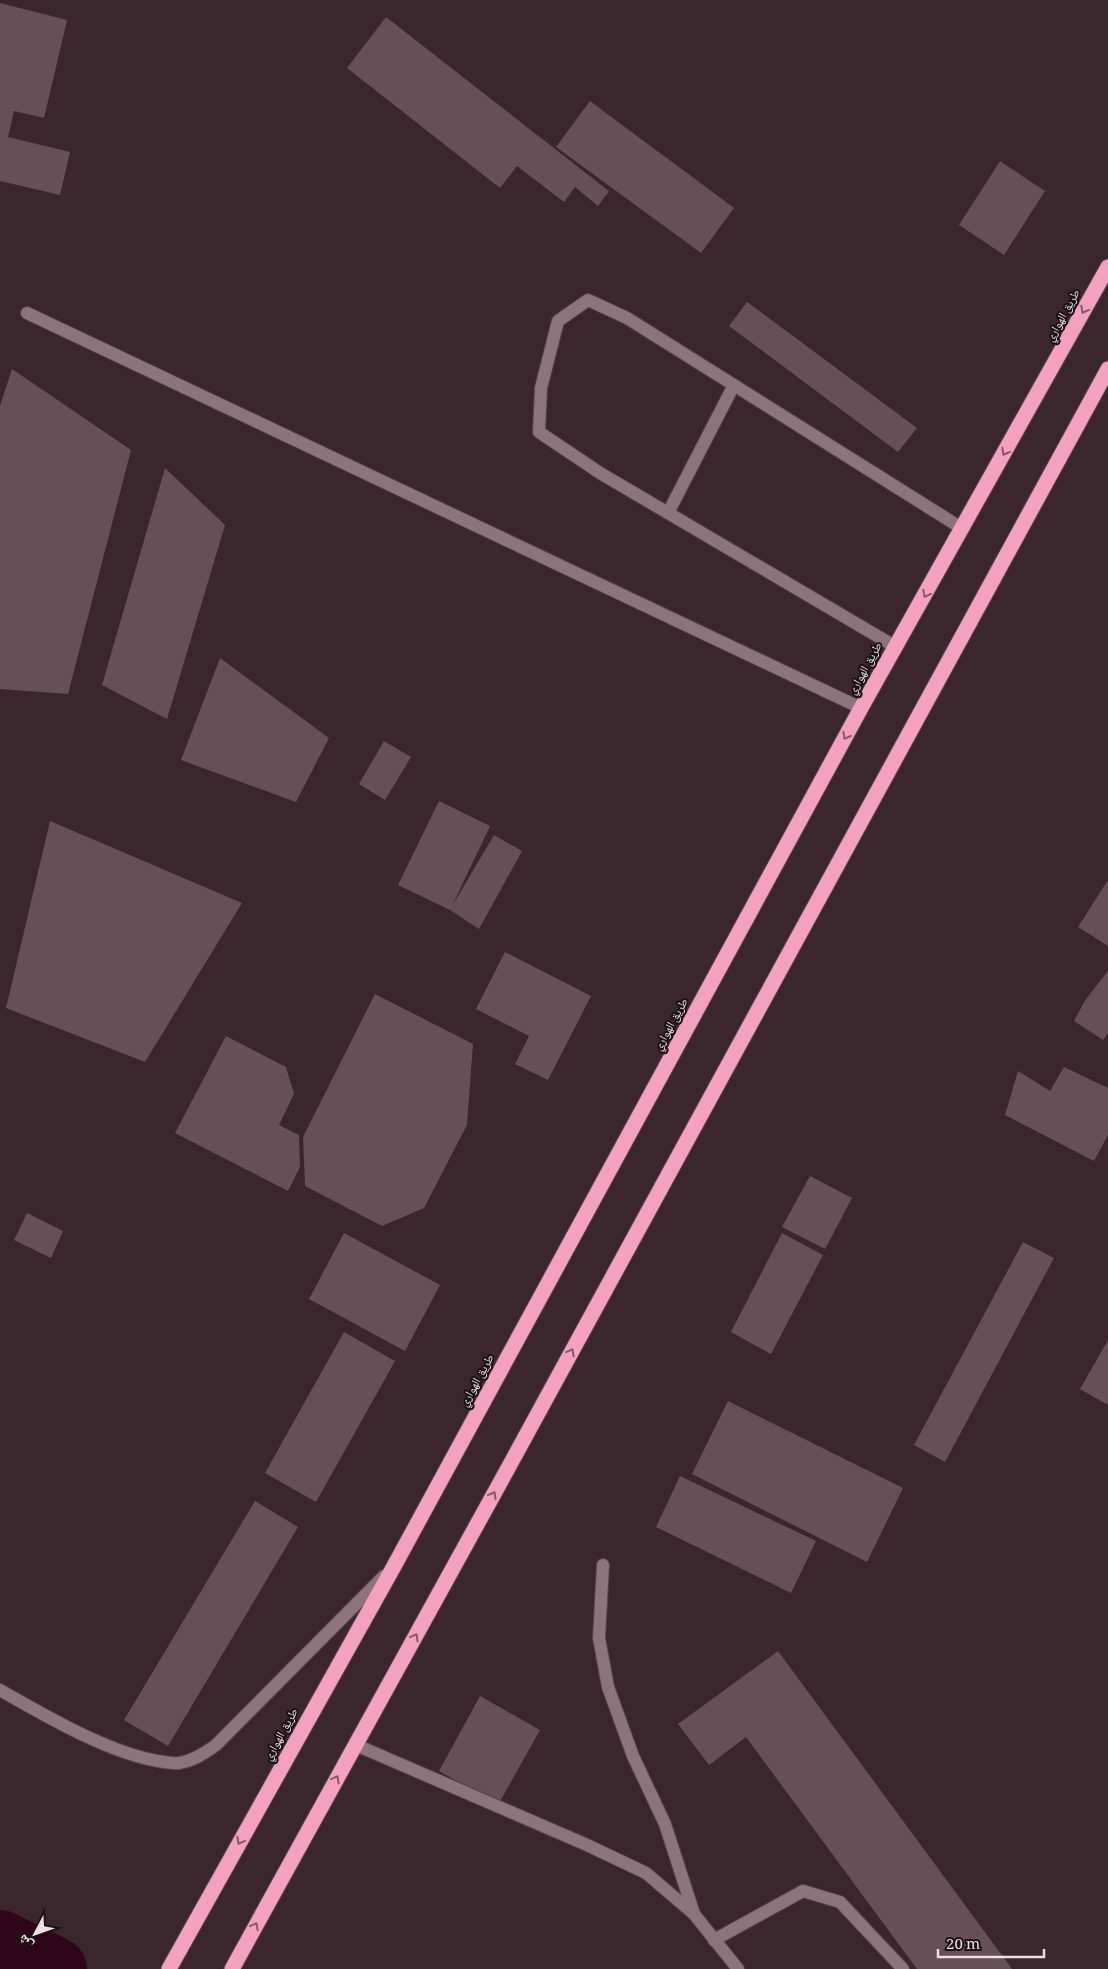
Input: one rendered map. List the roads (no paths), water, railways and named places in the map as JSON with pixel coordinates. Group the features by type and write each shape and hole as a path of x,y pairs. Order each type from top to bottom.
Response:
{"highway":[{"name":"طريق الهواري","path":"170,1969 393,1568 861,708 1108,268"},
{"path":"232,1969 1108,369"}],"street":[{"path":"896,647 600,473 539,432 541,388 558,321 588,300 627,318 962,529"},
{"path":"27,313 861,708"},
{"path":"668,512 734,385"},
{"path":"603,1565 599,1638 608,1687 633,1756 665,1824 694,1914"},
{"path":"0,1690 60,1724 124,1752 152,1760 178,1764 196,1758 216,1745 393,1568"},
{"path":"356,1745 587,1845 646,1873 694,1914 738,1969"},
{"path":"714,1940 803,1891 840,1902 902,1969"}],"waterway":[{"path":"0,1942 55,1969"}]}
